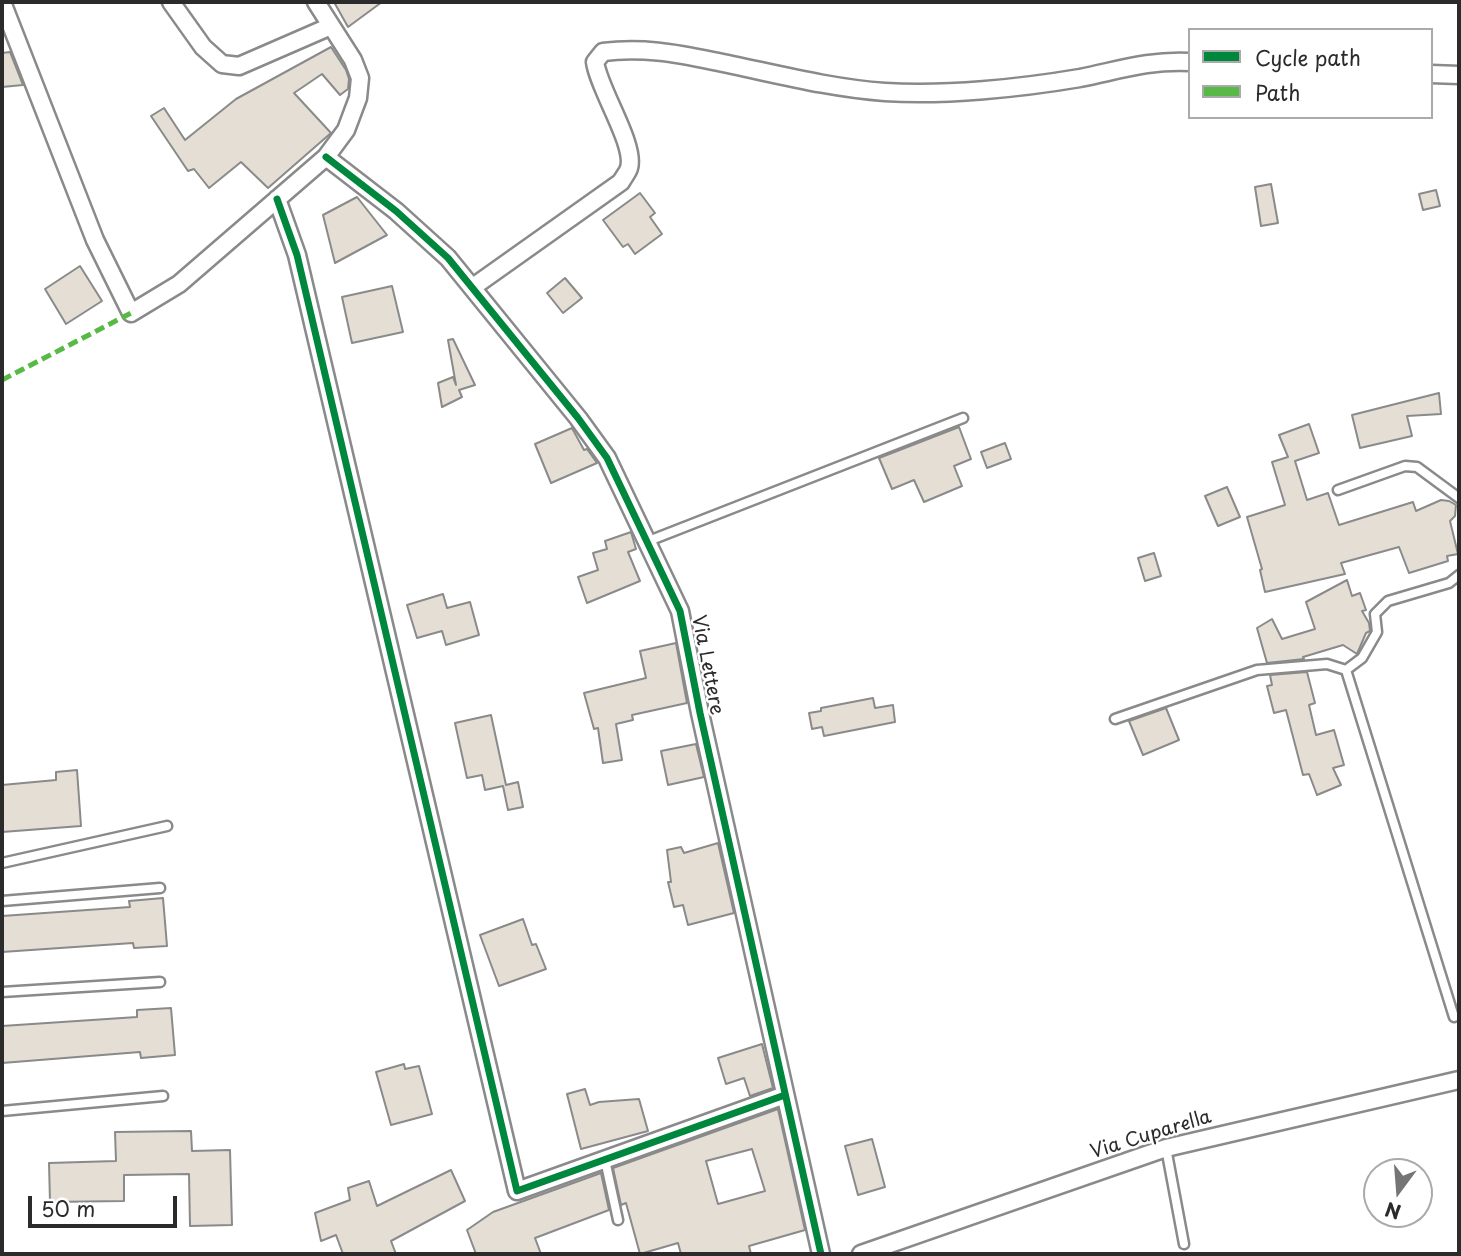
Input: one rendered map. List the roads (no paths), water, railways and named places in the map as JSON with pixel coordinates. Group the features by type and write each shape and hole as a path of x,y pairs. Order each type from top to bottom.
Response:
{"street":[{"path":"2,2 96,240 131,313 179,284 326,157 346,130 358,98 360,78 353,60 316,2"},
{"path":"171,2 203,47 222,65 239,66 331,26"},
{"path":"473,287 621,182 630,167 629,148 597,75 595,62 603,52 628,48 662,51 884,92 1010,86 1080,78 1146,63 1188,62"},
{"path":"1433,74 1459,75"},
{"name":"Via Lettere","path":"326,157 396,211 448,258 607,458 680,611 700,713 821,1254"},
{"path":"277,199 301,269 517,1191 785,1095"},
{"name":"Via Cuparella","path":"861,1254 1166,1148 1459,1080"}],"lane":[{"path":"646,542 963,418"},
{"path":"1338,489 1405,466 1418,467 1459,498"},
{"path":"1346,670 1362,659 1377,632 1375,614 1388,601 1449,583 1459,575"},
{"path":"1115,719 1257,670 1327,664 1346,670"},
{"path":"1346,670 1454,1017"},
{"path":"2,863 167,827"},
{"path":"2,901 160,888"},
{"path":"2,992 160,982"},
{"path":"2,1111 163,1096"},
{"path":"1166,1148 1184,1244"},
{"path":"605,1160 618,1220"}]}
